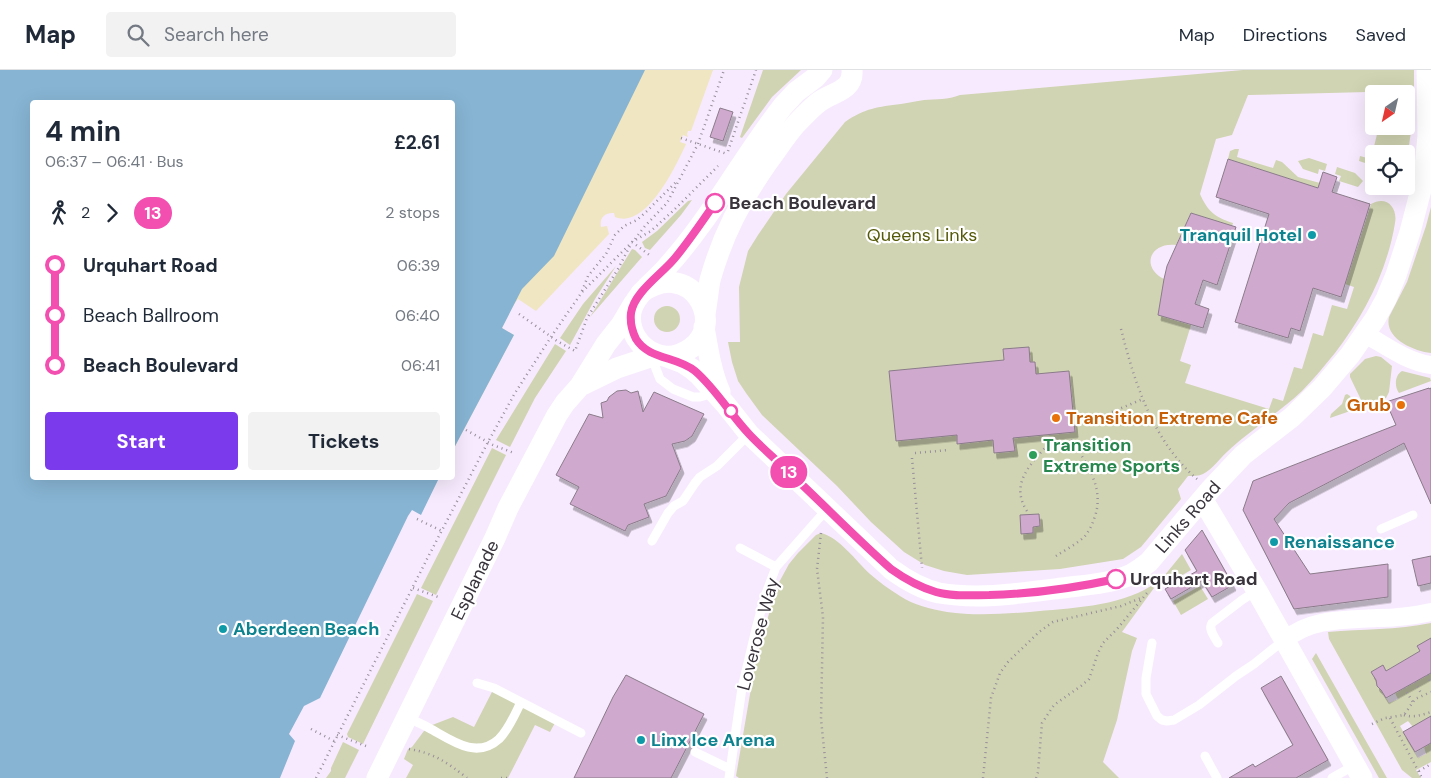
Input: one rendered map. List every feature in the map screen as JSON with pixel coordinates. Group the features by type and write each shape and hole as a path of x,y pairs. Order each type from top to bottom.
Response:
{"street":[{"path":"822,70 789,98 675,258 638,298 631,313 631,324 634,334 639,343 655,354 675,356 694,346 701,337 710,282 725,235 740,203 796,125 819,102 831,94 843,90 848,85 853,71"},
{"name":"Links Road","path":"655,354 683,363 692,369 720,399 748,434 891,569 905,579 937,592 955,595 998,595 1079,586 1123,577 1140,570 1149,562 1249,450 1312,399 1336,373 1365,334 1386,299 1396,275 1424,178 1428,136 1427,70"},
{"path":"638,298 651,286 662,282 674,282 685,286 695,293 702,303 705,321"},
{"name":"Esplanade","path":"377,778 492,547 508,508 551,426 564,403 580,386 638,298"},
{"name":"Links Road","path":"705,321 710,360 720,399"},
{"path":"1365,334 1409,359 1431,365"},
{"name":"Esplanade","path":"580,386 616,368 655,354"},
{"path":"1207,495 1257,591 1358,771"},
{"path":"1284,640 1302,629 1322,623 1431,612"}],"lane":[{"path":"652,541 668,513 674,506 683,501 700,477 717,466 748,434"},
{"name":"Loverose Way","path":"730,774 738,711 747,666 776,567 827,508"},
{"path":"1381,529 1413,515"},
{"path":"740,548 776,567"},
{"path":"1218,643 1211,630 1212,622 1257,591"},
{"path":"1152,643 1146,678 1146,694 1157,716 1167,721 1174,720 1199,705 1284,640"},
{"path":"477,683 494,688 581,732"},
{"path":"408,718 455,744 478,748 488,746 499,739 521,702"},
{"path":"695,752 730,774"},
{"path":"1205,756 1217,778"},
{"path":"1332,778 1358,771"}],"path":[{"path":"316,778 514,394 582,292 632,242 667,203 698,144 724,70"},
{"path":"519,314 551,337 575,350 587,318 618,269 632,242 651,231 724,160 756,70"},
{"path":"681,138 727,154"},
{"path":"582,292 588,276 607,252 615,235 624,226 637,220 679,179"},
{"path":"632,242 652,257"},
{"path":"1121,329 1143,399 1158,432 1207,495"},
{"path":"1112,412 1143,399"},
{"path":"466,430 514,453"},
{"path":"1056,556 1085,536 1094,521 1098,501 1095,479 1070,438"},
{"path":"1027,512 1020,494 1022,480 1030,466 1052,440"},
{"path":"915,453 949,450"},
{"path":"912,458 924,588"},
{"path":"417,519 442,531"},
{"path":"820,541 817,569 823,617 821,719 827,778"},
{"path":"413,588 441,598"},
{"path":"1036,778 1042,723 1054,705 1089,679 1103,643 1147,593"},
{"path":"983,778 991,698 1000,673 1008,662 1039,632 1053,622 1121,606 1141,598"},
{"path":"1427,675 1431,684"},
{"path":"1415,682 1422,695"},
{"path":"1404,688 1413,702"},
{"path":"1404,715 1413,702 1422,695 1431,692"},
{"path":"1372,724 1389,718 1404,715 1411,717 1419,716 1431,712"},
{"path":"1419,716 1421,722"},
{"path":"1389,718 1422,778"},
{"path":"311,729 334,741"},
{"path":"337,735 366,746"},
{"path":"396,743 436,756 467,778"},
{"path":"1418,771 1431,764"},
{"path":"501,778 506,778"}],"green space":[{"path":"763,70 801,70 772,97 742,138 740,137"},
{"name":"Queens Links","path":"1243,70 1414,70 1414,85 1365,85 1365,92 1248,95 1232,135 1216,139 1200,194 1209,210 1233,223 1232,226 1191,213 1176,245 1167,245 1160,248 1151,257 1152,269 1164,279 1158,315 1191,325 1180,361 1191,365 1185,383 1269,409 1273,398 1283,401 1294,367 1302,369 1313,333 1323,336 1332,305 1347,309 1354,287 1345,284 1371,204 1382,201 1390,204 1395,212 1395,223 1386,259 1373,292 1346,339 1335,353 1295,397 1235,444 1210,470 1201,475 1188,476 1178,489 1181,499 1141,547 1123,559 1060,569 967,575 925,565 904,552 871,522 837,486 762,415 738,381 728,342 740,342 739,287 748,251 786,194 845,122 852,117 878,107 924,100 946,99 960,95"},
{"name":"Queens Links","path":"1377,135 1411,135 1409,145 1374,145"},
{"path":"1239,149 1237,157 1273,168 1276,160 1282,162 1298,177 1320,183 1318,188 1228,159 1230,151"},
{"name":"Queens Links","path":"1360,156 1365,157 1365,163 1359,161"},
{"path":"1309,158 1327,164 1325,171 1319,169 1318,174 1303,169 1298,161"},
{"path":"1337,167 1355,173 1363,181 1358,187 1339,181 1341,176 1335,174"},
{"path":"692,200 650,250 645,248 642,242 657,231 688,201"},
{"path":"1431,207 1431,353 1408,346 1395,337 1391,331 1389,317 1407,282"},
{"path":"632,249 642,257 590,317"},
{"path":"616,266 595,299 570,345 560,338 583,304"},
{"path":"667,306 676,310 680,319 676,328 667,332 658,328 654,319 658,310"},
{"path":"555,344 566,351 535,398 510,447 496,440"},
{"path":"1376,356 1381,357 1392,366 1389,392 1386,398 1364,406 1350,374 1365,359"},
{"path":"1402,371 1430,378 1431,381 1399,393 1396,381"},
{"path":"1347,394 1350,396 1356,409 1330,418 1331,414 1342,404"},
{"path":"492,448 506,455 436,595 421,588"},
{"path":"821,533 828,535 841,544 870,574 900,596 934,610 968,614 999,614 1077,608 1124,598 1151,586 1154,588 1122,632 1137,638 1132,651 1117,720 1103,762 1119,778 739,778 736,776 754,671 777,586 789,564 798,553 816,535"},
{"path":"1182,554 1191,570 1164,586 1160,581"},
{"path":"1200,586 1208,599 1181,615 1173,601"},
{"path":"417,594 433,601 363,744 348,737 347,734"},
{"path":"1431,623 1431,643 1417,647 1420,651 1386,671 1383,666 1371,672 1377,681 1377,686 1381,689 1389,703 1398,699 1395,693 1431,673 1431,716 1413,727 1408,721 1400,726 1418,758 1426,754 1424,747 1431,743 1431,762 1416,770 1421,778 1412,778 1402,770 1329,639 1328,632 1392,628"},
{"path":"1316,653 1387,778 1379,778 1312,659"},
{"path":"494,688 556,721 550,732 535,725 508,778 406,778 413,765 404,759 408,749 412,747 427,727 453,717 474,727"},
{"path":"343,742 359,750 345,778 326,778 331,771"}],"sand":[{"path":"454,70 713,70 691,131 688,131 688,137 683,135 680,142 686,144 658,194 638,214 627,218 615,217 614,213 605,215 601,221 601,227 607,226 609,234 536,311 518,299 511,309 502,328 514,335 455,446 455,100 437,100"}],"water":[{"path":"0,70 645,70 554,256 522,289 502,328 514,335 455,446 455,100 30,100 30,480 438,480 421,515 412,510 408,516 320,698 304,706 289,734 295,741 280,778 0,778"}],"building":[{"path":"720,108 733,112 723,141 710,137"},
{"name":"Tranquil Hotel","path":"1228,159 1318,188 1323,172 1337,177 1332,192 1370,204 1341,297 1313,288 1300,331 1291,328 1288,338 1235,322 1269,214 1216,197"},
{"path":"1191,213 1236,227 1217,285 1203,280 1195,304 1209,309 1203,328 1158,315 1167,266"},
{"path":"1029,347 1030,362 1035,362 1036,374 1069,371 1075,432 1013,438 1015,451 994,453 993,440 957,444 957,435 896,441 889,371 1004,360 1003,349"},
{"name":"Renaissance","path":"1431,388 1431,504 1404,443 1289,503 1274,519 1310,574 1388,564 1388,597 1294,609 1243,510 1253,481 1396,425 1386,402"},
{"path":"626,390 631,393 638,391 643,412 654,392 704,414 692,436 685,441 672,444 681,468 666,496 644,504 649,517 628,525 625,531 570,504 579,487 556,475 589,414 603,418 601,403 607,401 617,391"},
{"path":"1039,514 1040,526 1033,527 1033,533 1021,534 1020,515"},
{"path":"1202,530 1233,585 1212,597 1202,581 1171,599 1165,589 1197,571 1185,550"},
{"path":"1431,556 1431,583 1418,586 1412,560"},
{"path":"1431,638 1431,673 1386,698 1377,686 1371,672 1383,665 1386,671 1420,651 1417,646"},
{"name":"Linx Ice Arena","path":"626,675 704,714 671,778 574,778 613,697"},
{"path":"1281,676 1328,760 1296,778 1229,778 1253,764 1255,767 1293,745 1261,688"},
{"path":"1431,716 1431,743 1415,752 1403,732"}],"bus line":[{"name":"13","path":"715,203 675,258 641,293 634,303 631,313 631,324 639,343 656,355 683,363 699,375 726,405 748,434 786,468 876,556 905,579 920,587 955,595 998,595 1079,586 1116,579"}],"place":[{"name":"Beach Boulevard","path":"715,203"},
{"name":"Tranquil Hotel","path":"1312,235"},
{"name":"Grub","path":"1401,405"},
{"name":"Transition Extreme Cafe","path":"1056,418"},
{"name":"Transition Extreme Sports","path":"1033,455"},
{"name":"Renaissance","path":"1274,542"},
{"name":"Urquhart Road","path":"1116,579"},
{"name":"Aberdeen Beach","path":"223,629"},
{"name":"Linx Ice Arena","path":"641,740"}]}
